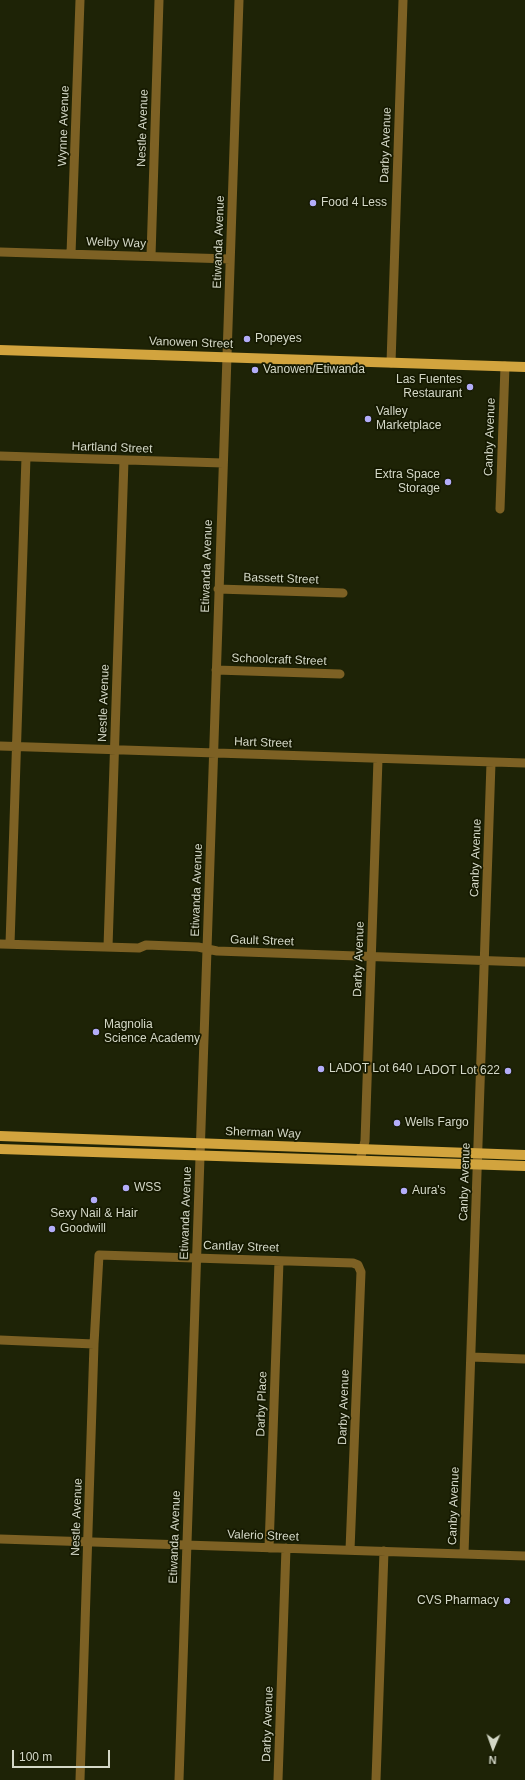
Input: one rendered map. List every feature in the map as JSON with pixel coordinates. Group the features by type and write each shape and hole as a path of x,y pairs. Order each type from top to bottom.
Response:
{"main road":[{"name":"Vanowen Street","path":"0,350 525,367"},
{"name":"Sherman Way","path":"0,1136 364,1150 478,1159 525,1166"},
{"name":"Sherman Way","path":"0,1149 360,1160 478,1159 525,1155"}],"street":[{"name":"Wynne Avenue","path":"71,254 80,0"},
{"name":"Nestle Avenue","path":"150,256 159,0"},
{"name":"Etiwanda Avenue","path":"179,1780 239,0"},
{"name":"Darby Avenue","path":"391,363 403,0"},
{"name":"Welby Way","path":"0,252 150,256 230,260"},
{"name":"Canby Avenue","path":"500,509 505,366"},
{"name":"Hartland Street","path":"0,456 223,464"},
{"path":"10,944 26,458"},
{"name":"Nestle Avenue","path":"108,947 124,460"},
{"name":"Bassett Street","path":"218,589 343,593"},
{"name":"Schoolcraft Street","path":"216,670 340,674"},
{"name":"Hart Street","path":"0,746 525,763"},
{"name":"Darby Avenue","path":"360,1160 364,1150 378,759"},
{"name":"Canby Avenue","path":"464,1554 491,763"},
{"name":"Gault Street","path":"0,944 139,948 146,945 198,947 207,949 525,962"},
{"name":"Nestle Avenue","path":"80,1780 94,1344 99,1255"},
{"name":"Cantlay Street","path":"99,1255 353,1263 358,1265"},
{"name":"Darby Place","path":"269,1548 279,1261"},
{"name":"Darby Avenue","path":"350,1550 360,1272 358,1265"},
{"path":"0,1340 94,1344"},
{"path":"471,1357 525,1359"},
{"name":"Valerio Street","path":"0,1539 525,1556"},
{"name":"Darby Avenue","path":"278,1780 286,1548"},
{"path":"376,1780 384,1551"}],"place":[{"name":"Food 4 Less","path":"313,203"},
{"name":"Popeyes","path":"247,339"},
{"name":"Vanowen/Etiwanda","path":"255,370"},
{"name":"Las Fuentes Restaurant","path":"470,387"},
{"name":"Valley Marketplace","path":"368,419"},
{"name":"Extra Space Storage","path":"448,482"},
{"name":"Magnolia Science Academy","path":"96,1032"},
{"name":"LADOT Lot 640","path":"321,1069"},
{"name":"LADOT Lot 622","path":"508,1071"},
{"name":"Wells Fargo","path":"397,1123"},
{"name":"WSS","path":"126,1188"},
{"name":"Aura's","path":"404,1191"},
{"name":"Sexy Nail & Hair","path":"94,1200"},
{"name":"Goodwill","path":"52,1229"},
{"name":"CVS Pharmacy","path":"507,1601"}]}
